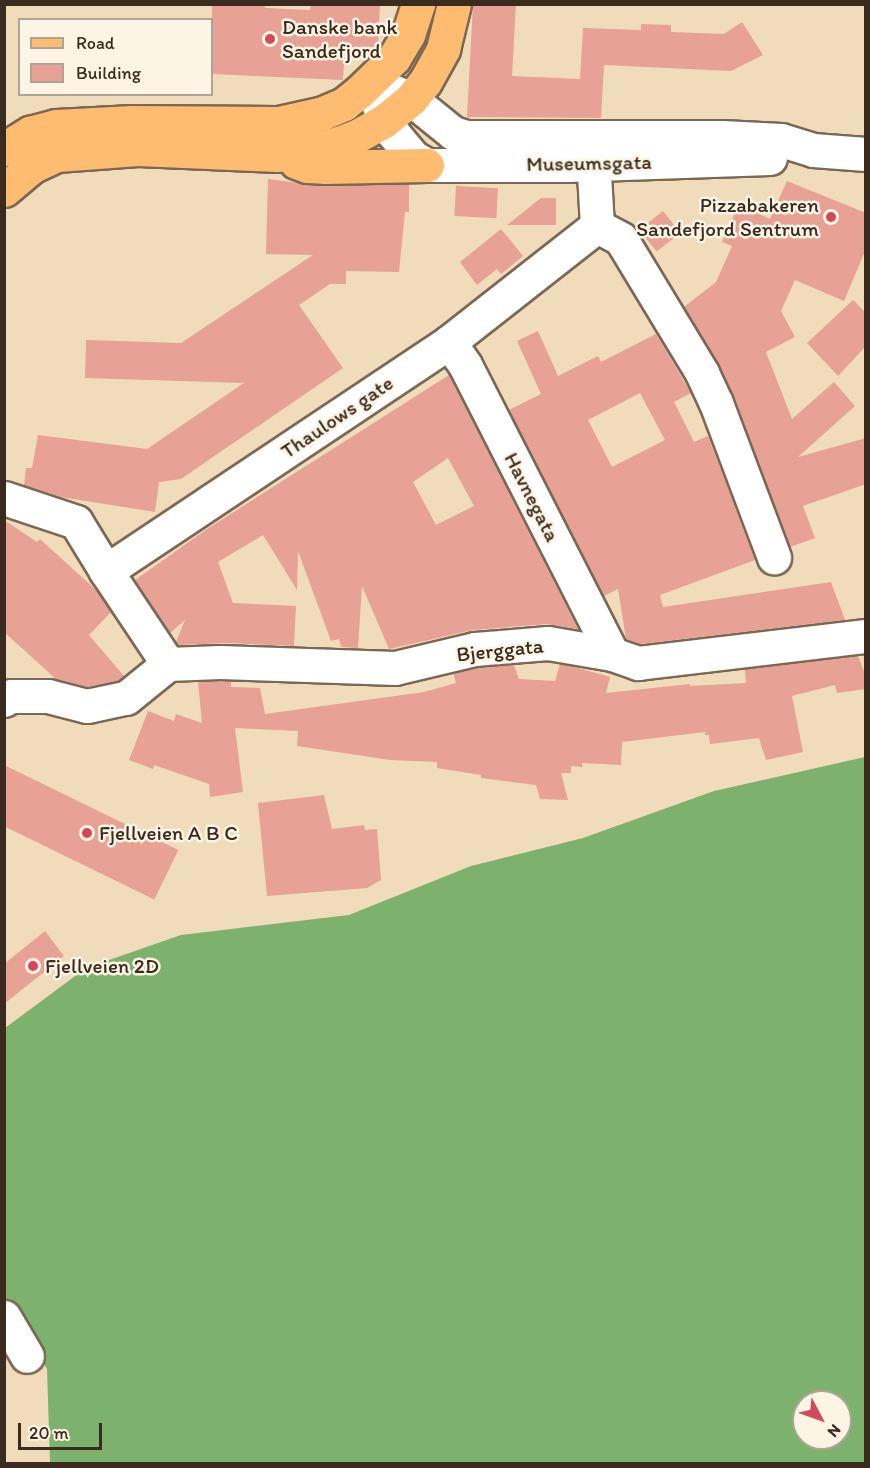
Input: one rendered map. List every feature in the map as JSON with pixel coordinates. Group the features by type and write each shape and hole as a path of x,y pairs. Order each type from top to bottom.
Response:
{"main road":[{"path":"4,190 33,166 56,140 132,122 278,123 323,113 344,104 371,82 394,58 418,4"},
{"path":"4,149 30,133 56,140 138,148 277,155 336,144 384,121 422,108 425,81 443,49 454,4"},
{"path":"277,155 307,166 427,165"}],"street":[{"name":"Museumsgata","path":"371,82 422,108 453,133 466,137 593,151"},
{"path":"371,82 384,121 404,149 427,165"},
{"name":"Museumsgata","path":"427,165 722,137 781,140 813,150 866,154"},
{"path":"593,151 597,226 621,239 702,373 716,403 774,557"},
{"name":"Thaulows gate","path":"106,571 449,342 597,226"},
{"name":"Havnegata","path":"449,342 465,365 612,654"},
{"path":"4,498 76,522 168,664 126,698 87,706 48,696 6,695"},
{"name":"Bjerggata","path":"168,664 220,662 395,668 475,649 548,643 612,654 638,663 866,636"},
{"path":"4,1317 27,1356"}],"green space":[{"path":"865,757 865,1463 50,1463 47,1369 5,1305 5,1028 86,968 181,935 349,915 471,866 583,838 714,791"}],"building":[{"path":"212,4 265,4 265,8 310,10 311,4 380,4 378,47 345,47 343,80 213,74"},
{"path":"473,4 516,4 512,76 580,79 583,28 641,30 641,24 671,25 671,32 724,34 742,22 763,55 731,71 604,65 601,118 467,117"},
{"path":"268,179 323,186 409,184 409,212 405,212 399,272 346,271 346,284 330,284 299,305 343,368 181,479 159,482 155,512 61,497 24,485 26,468 32,468 38,435 147,449 244,383 85,378 86,340 181,343 313,255 266,254"},
{"path":"787,181 866,213 866,249 844,301 795,280 781,311 795,337 766,352 792,419 834,382 855,406 798,457 866,438 866,484 803,506 815,538 790,547 733,395 718,363 684,307 716,282 732,246 722,242 737,208 749,214 751,210 770,219"},
{"path":"456,186 498,188 496,218 454,216"},
{"path":"541,198 556,198 556,225 507,225"},
{"path":"663,211 680,233 657,252 639,229"},
{"path":"501,229 523,256 501,274 497,269 477,285 460,262"},
{"path":"853,300 866,313 866,346 838,376 807,343"},
{"path":"538,331 558,376 598,356 601,362 656,334 691,393 674,402 694,442 708,436 755,560 660,595 663,607 831,582 845,620 640,644 626,639 618,589 604,596 509,410 541,394 517,341","holes":["640,393 665,440 612,467 588,420"]},
{"path":"449,375 578,629 546,624 473,630 389,649 362,586 358,648 341,647 339,639 331,641 298,551 297,590 263,535 218,562 233,603 296,606 294,646 227,643 178,645 176,642 185,620 170,633 135,580 207,529","holes":["448,458 474,506 436,525 413,482"]},
{"path":"4,520 37,542 40,539 96,590 111,612 89,635 124,676 118,681 87,687 56,679 4,632"},
{"path":"858,656 866,676 866,689 837,693 835,685 792,696 803,752 766,760 759,738 710,744 709,735 705,735 705,732 622,742 621,765 582,763 582,767 571,766 571,773 561,773 568,800 540,799 536,785 481,778 481,775 437,768 437,762 390,760 297,746 298,731 235,728 243,792 210,797 209,784 154,765 153,769 129,760 148,711 174,721 176,714 202,723 198,682 231,681 231,687 260,688 265,714 424,692 456,683 453,673 478,668 514,665 519,679 555,681 560,664 571,666 610,677 606,693 690,684 690,686 746,683 745,669"},
{"name":"Fjellveien A B C","path":"4,765 178,850 154,899 4,826"},
{"path":"324,795 332,829 364,825 365,830 377,829 381,880 367,888 267,896 258,803"},
{"name":"Fjellveien 2D","path":"45,931 64,956 4,1004 4,964"}],"place":[{"name":"Danske bank Sandefjord","path":"270,39"},
{"name":"Pizzabakeren Sandefjord Sentrum","path":"831,217"},
{"name":"Fjellveien A B C","path":"87,833"},
{"name":"Fjellveien 2D","path":"33,966"}]}
